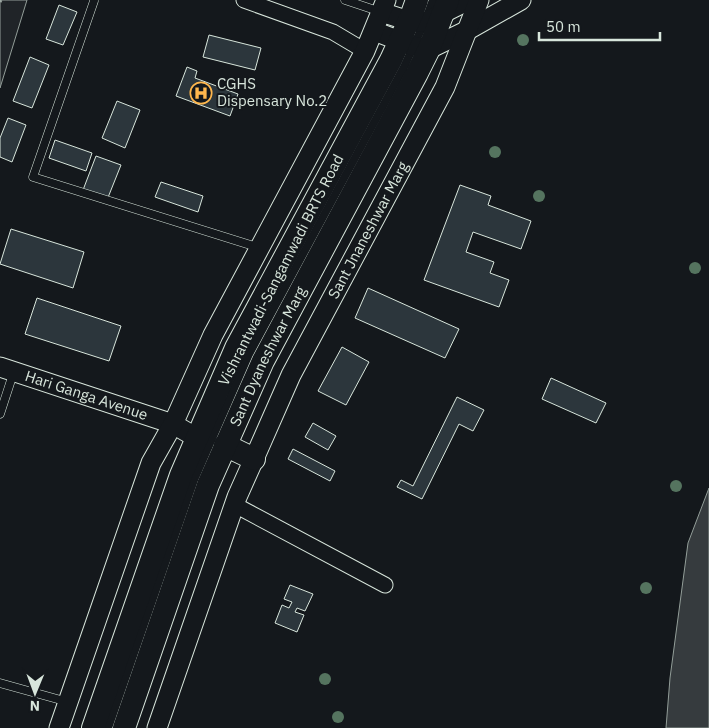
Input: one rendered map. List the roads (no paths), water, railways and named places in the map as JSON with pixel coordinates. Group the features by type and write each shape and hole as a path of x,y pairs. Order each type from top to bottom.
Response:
{"main road":[{"name":"Sant Dyaneshwar Marg","path":"124,728 208,485 263,361 425,24 418,0"},
{"name":"Sant Dyaneshwar Marg","path":"93,728 181,475 236,348 386,69 425,24"},
{"path":"225,446 254,459"}],"street":[{"path":"244,0 333,32 365,51"},
{"path":"374,31 425,24 469,0"},
{"name":"Sant Jnaneshwar Marg","path":"158,728 234,505 291,374 445,87 478,0"},
{"path":"59,728 151,463 173,424 213,335 365,51 384,6 425,24 466,31 521,0"},
{"name":"Hari Ganga Avenue","path":"7,369 173,424 197,438"},
{"path":"234,505 385,585"}],"lane":[{"path":"345,0 384,6"},
{"path":"94,1 33,177 260,248"},
{"name":"Vishrantwadi-Sangamwadi BRTS Road","path":"108,728 194,480 250,354 404,67 425,24"},
{"path":"0,414 7,369"},
{"path":"0,683 68,702"}],"place":[{"name":"CGHS Dispensary No.2","path":"201,93"}]}
